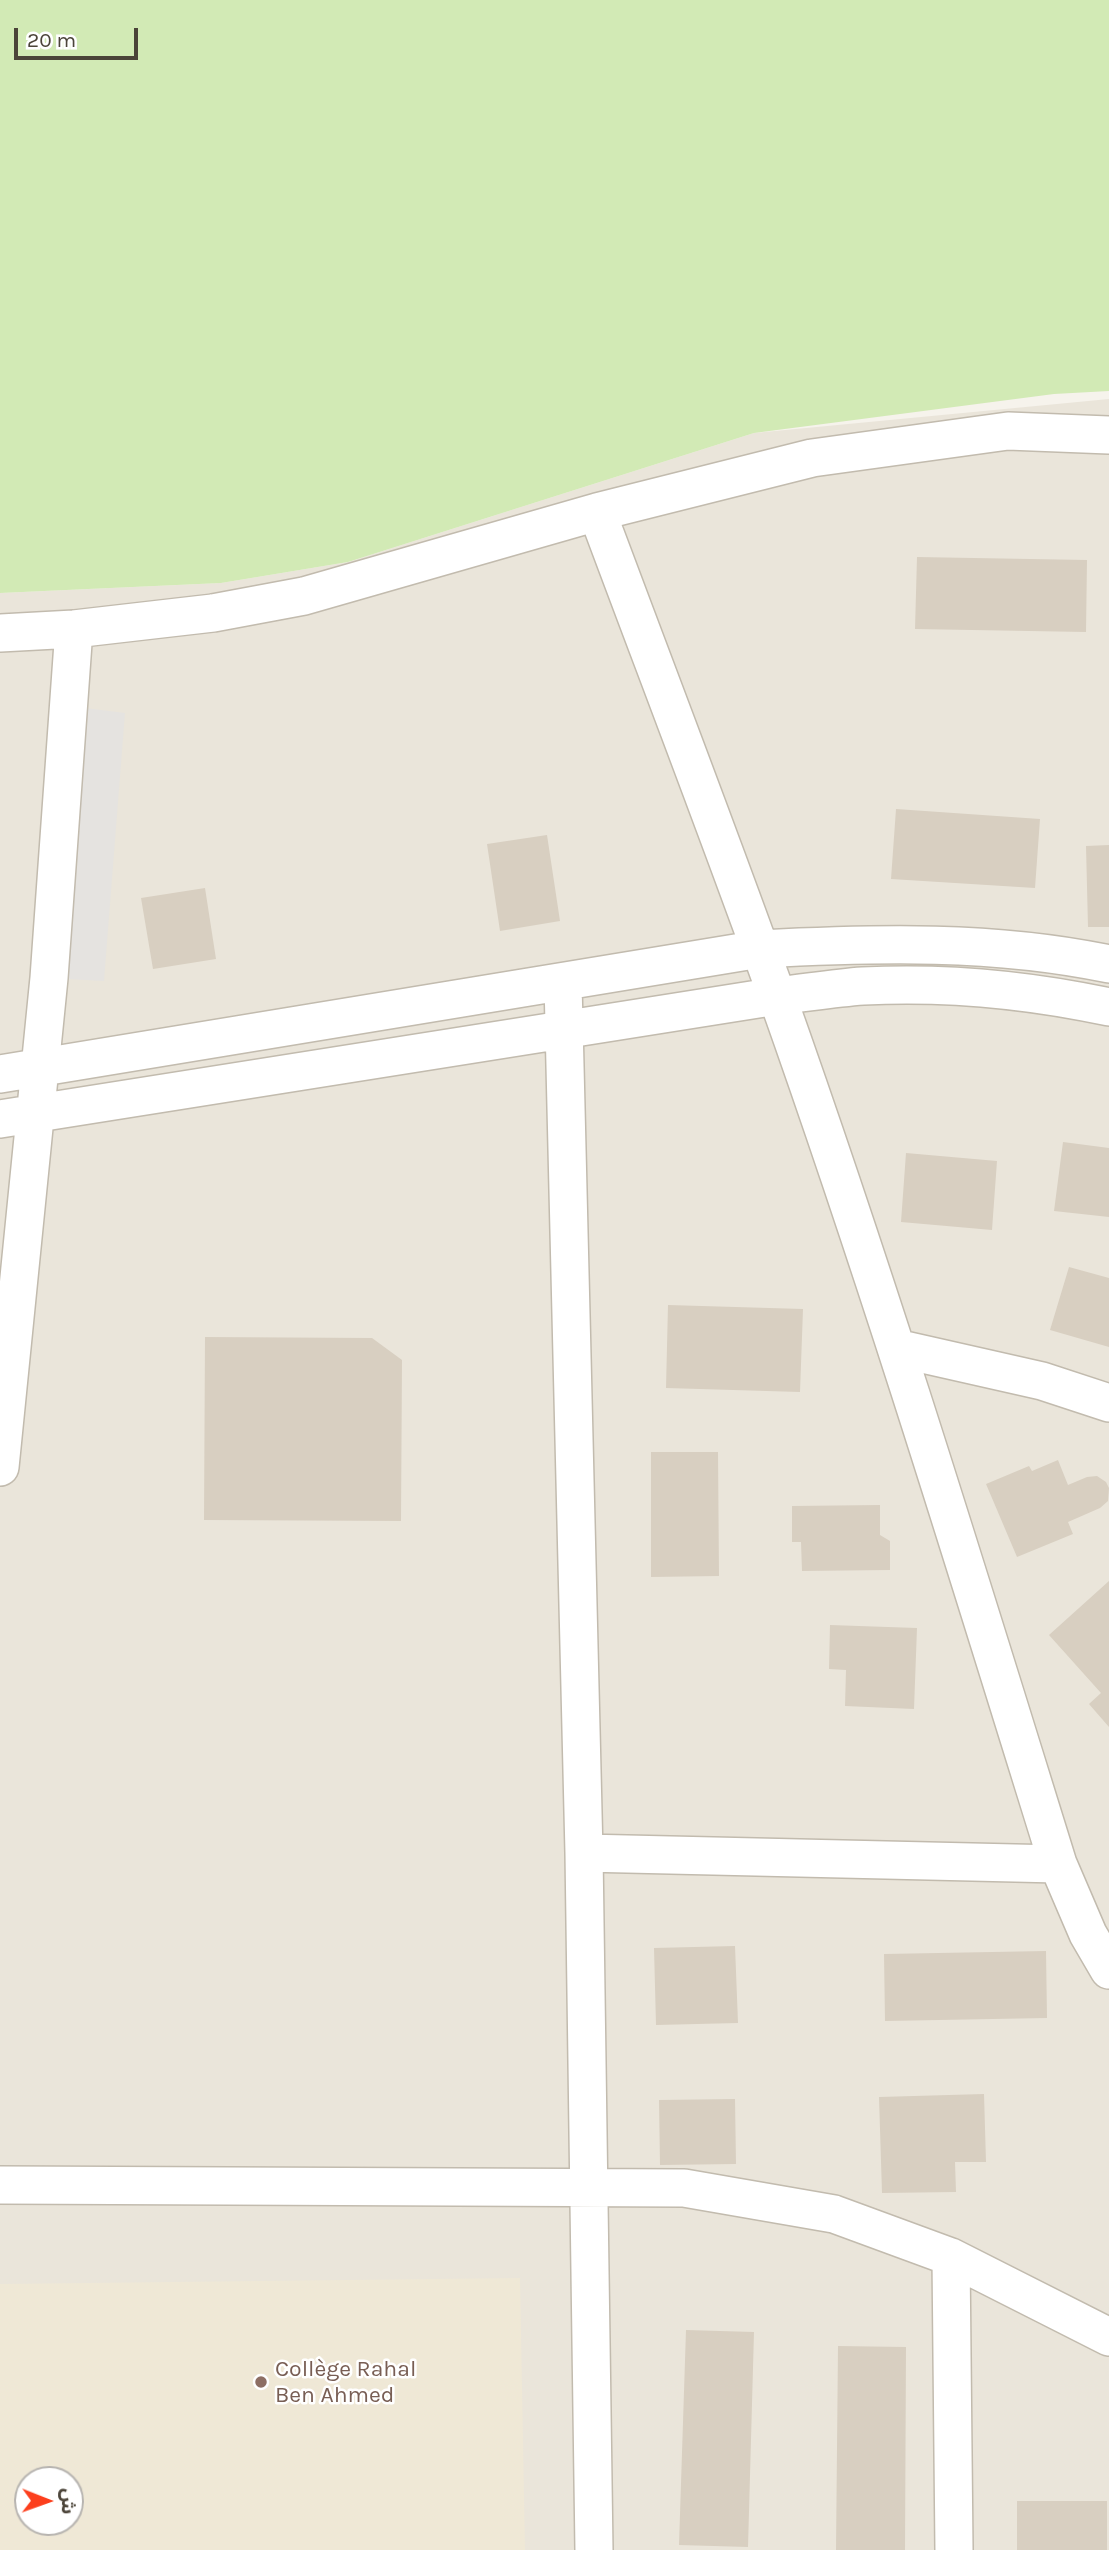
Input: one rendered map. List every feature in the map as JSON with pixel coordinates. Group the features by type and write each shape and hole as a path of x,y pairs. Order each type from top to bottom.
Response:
{"street":[{"path":"0,632 74,629 214,613 304,596 597,512 812,458 1008,431 1109,435"},
{"path":"597,512 777,996 896,1348 1058,1864 1088,1934 1109,1970"},
{"path":"0,1467 40,1068 74,629"},
{"path":"0,1074 760,950 855,945 957,944 1070,956 1109,964"},
{"path":"1030,994 1035,953"},
{"path":"563,983 584,1853 594,2550"},
{"path":"0,1119 777,996 863,986 960,987 1070,999 1109,1007"},
{"path":"896,1348 1042,1381 1109,1403"},
{"path":"584,1853 1058,1864"},
{"path":"0,2185 684,2188 834,2214 951,2257 1109,2337"},
{"path":"951,2257 954,2550"}],"shaded area":[{"path":"1109,399 1109,2550 0,2550 0,593 221,583 348,562 754,433"},
{"path":"69,706 125,713 104,981 49,978"},
{"name":"Collège Rahal Ben Ahmed","path":"520,2278 525,2550 0,2550 0,2284"}],"green space":[{"path":"0,0 1109,0 1109,391 1054,394 754,433 348,562 221,583 0,593"}],"building":[{"path":"917,557 1087,560 1086,632 915,629"},
{"path":"896,809 1040,819 1035,888 891,879"},
{"path":"547,835 560,921 500,931 487,844"},
{"path":"1109,845 1109,927 1088,927 1086,846"},
{"path":"205,888 216,959 153,969 141,898"},
{"path":"1063,1142 1109,1148 1109,1217 1054,1211"},
{"path":"906,1153 997,1161 992,1230 901,1222"},
{"path":"1069,1267 1109,1278 1109,1347 1050,1330"},
{"path":"668,1305 803,1309 800,1392 666,1388"},
{"path":"205,1337 372,1338 402,1360 401,1521 204,1520"},
{"path":"651,1452 718,1452 719,1576 651,1577"},
{"path":"1058,1460 1068,1485 1097,1476 1106,1482 1109,1488 1108,1501 1100,1508 1068,1522 1073,1534 1017,1557 986,1484 1029,1466 1032,1471"},
{"path":"880,1505 880,1535 890,1541 890,1570 802,1571 801,1542 792,1542 792,1506"},
{"path":"1109,1581 1109,1727 1089,1704 1101,1693 1049,1635"},
{"path":"830,1625 917,1628 914,1709 845,1706 846,1670 829,1669"},
{"path":"735,1946 738,2023 656,2025 654,1948"},
{"path":"1046,1951 1047,2018 885,2021 884,1954"},
{"path":"984,2094 986,2162 955,2162 956,2192 882,2193 879,2097"},
{"path":"735,2099 736,2164 660,2165 659,2100"},
{"path":"686,2330 754,2332 748,2547 679,2545"},
{"path":"838,2346 906,2347 905,2550 836,2550"},
{"path":"1017,2501 1107,2501 1107,2550 1017,2550"}],"place":[{"name":"Collège Rahal Ben Ahmed","path":"261,2382"}]}
